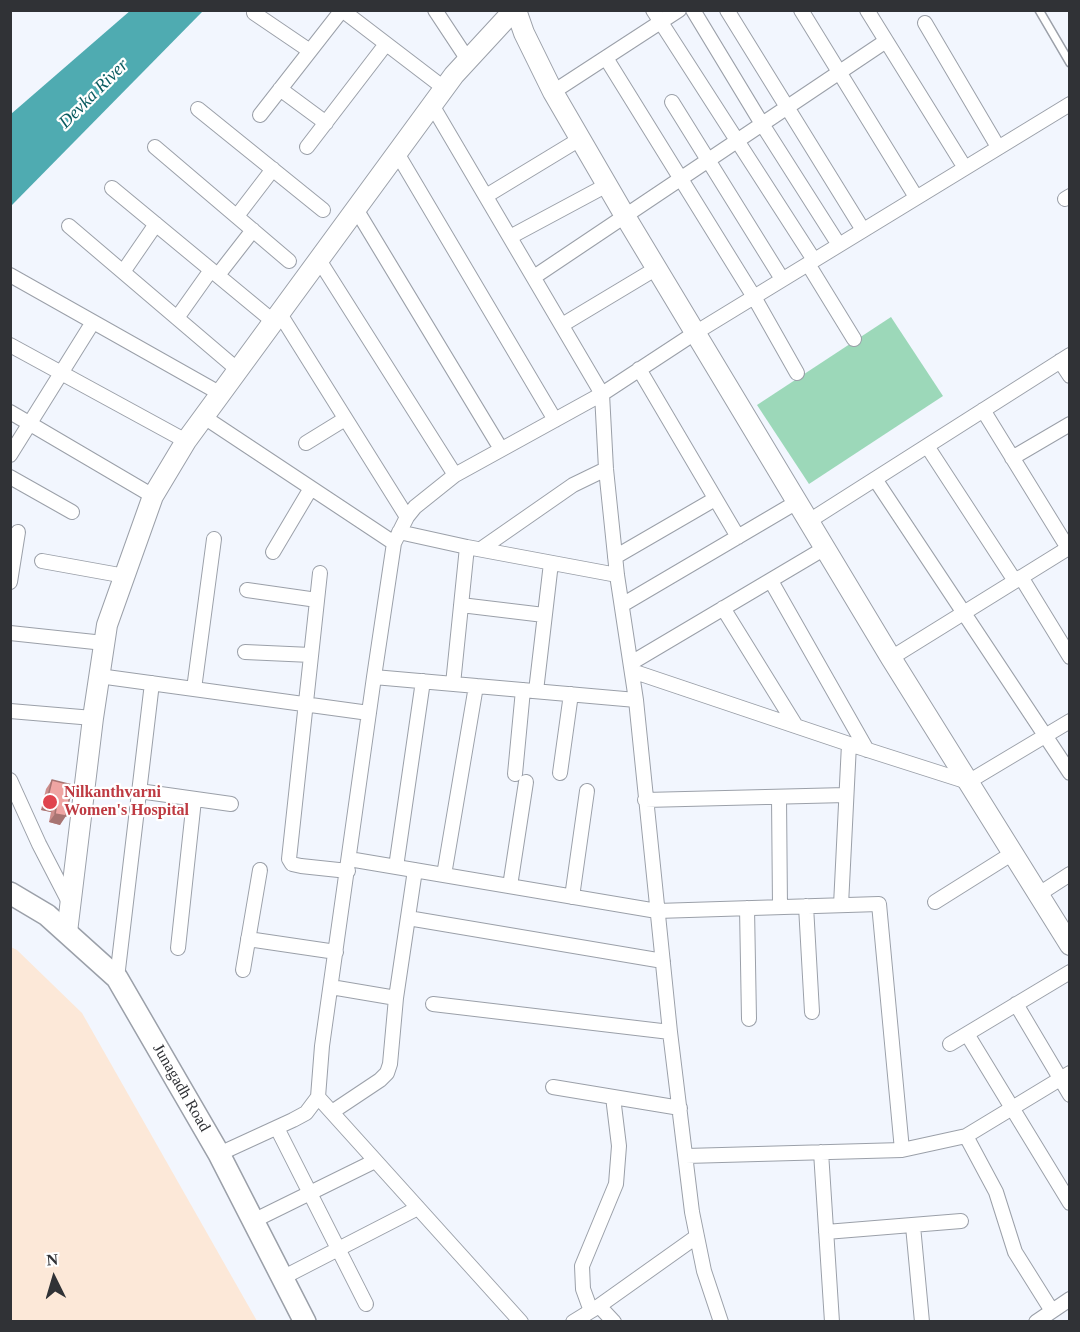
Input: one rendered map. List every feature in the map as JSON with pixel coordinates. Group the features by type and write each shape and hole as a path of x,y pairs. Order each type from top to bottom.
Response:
{"main road":[{"name":"Junagadh Road","path":"10,893 47,915 117,978 219,1154 305,1322"}],"street":[{"path":"260,115 342,10 444,88"},
{"path":"435,10 468,60"},
{"path":"67,932 93,718 107,625 153,496 186,441 444,88 515,10 553,92 625,216 891,658 1070,945"},
{"path":"553,92 606,58 657,16 679,10"},
{"path":"693,10 839,245"},
{"path":"726,10 863,230"},
{"path":"801,10 916,197"},
{"path":"867,10 965,168"},
{"path":"254,13 310,51"},
{"path":"657,16 811,262 854,339"},
{"path":"926,22 998,147"},
{"path":"534,277 886,41"},
{"path":"307,147 386,44"},
{"path":"606,58 754,297 797,373"},
{"path":"280,89 326,123"},
{"path":"672,102 782,279"},
{"path":"219,1154 306,1113 318,1097 322,1046 374,677 397,537 415,507 455,475 602,394 782,279 1070,104"},
{"path":"432,105 602,394 606,469 615,557 636,700 670,1032 696,1237 704,1271 721,1322"},
{"path":"198,109 323,210"},
{"path":"486,196 580,139"},
{"path":"155,147 289,261"},
{"path":"397,153 555,420"},
{"path":"237,216 273,169"},
{"path":"510,237 608,185"},
{"path":"112,188 214,273 277,318 407,517"},
{"path":"356,209 501,449"},
{"path":"123,272 156,224"},
{"path":"69,226 238,370"},
{"path":"177,318 253,230"},
{"path":"319,260 455,475"},
{"path":"562,325 657,268"},
{"path":"10,275 221,394"},
{"path":"10,455 93,322"},
{"path":"10,345 186,441"},
{"path":"809,521 1065,358 1070,376"},
{"path":"639,369 738,537"},
{"path":"891,658 1069,548 983,410"},
{"path":"10,412 153,496"},
{"path":"204,417 311,488 397,537 474,548 617,574"},
{"path":"306,443 345,419"},
{"path":"1012,458 1070,424"},
{"path":"927,446 1070,657"},
{"path":"453,684 461,605 474,548 573,484 606,469"},
{"path":"10,477 72,512"},
{"path":"875,479 1070,773"},
{"path":"273,552 311,488"},
{"path":"615,557 715,499"},
{"path":"622,605 797,502"},
{"path":"10,582 18,532"},
{"path":"194,689 214,538"},
{"path":"631,667 723,608 825,548"},
{"path":"42,561 125,576"},
{"path":"510,886 529,691 544,615 551,563"},
{"path":"320,573 289,859 292,864 396,867 657,911 879,904 902,1150"},
{"path":"771,580 867,750"},
{"path":"247,590 317,600"},
{"path":"461,605 544,615"},
{"path":"723,608 795,726"},
{"path":"10,633 104,643"},
{"path":"245,652 310,654"},
{"path":"631,667 795,726 968,782 1070,721"},
{"path":"99,676 369,713"},
{"path":"374,677 636,700"},
{"path":"396,867 423,681"},
{"path":"117,978 152,683"},
{"path":"444,875 476,686"},
{"path":"560,773 571,694"},
{"path":"10,711 93,718"},
{"path":"841,905 849,744"},
{"path":"10,780 69,904"},
{"path":"139,791 231,804"},
{"path":"572,897 587,791"},
{"path":"645,800 846,795"},
{"path":"779,797 780,907"},
{"path":"178,948 194,800"},
{"path":"935,902 1013,853"},
{"path":"243,970 260,870"},
{"path":"332,1112 387,1073 415,870"},
{"path":"1039,894 1070,874"},
{"path":"806,906 812,1012"},
{"path":"747,908 749,1019"},
{"path":"408,918 663,960"},
{"path":"248,939 336,951"},
{"path":"950,1044 1070,972"},
{"path":"331,987 396,998"},
{"path":"433,1004 670,1032"},
{"path":"1016,1004 1065,1076 1070,1095"},
{"path":"967,1034 1070,1203"},
{"path":"686,1156 902,1150 966,1136 1065,1076"},
{"path":"553,1087 680,1108"},
{"path":"318,1097 521,1322"},
{"path":"613,1097 619,1146 616,1184 582,1266 583,1289 595,1309 614,1322"},
{"path":"277,1128 366,1304"},
{"path":"966,1136 996,1191 1015,1252 1052,1311"},
{"path":"821,1152 832,1322"},
{"path":"254,1221 375,1161"},
{"path":"282,1278 418,1208"},
{"path":"826,1232 961,1221"},
{"path":"913,1226 922,1322"},
{"path":"573,1322 595,1309 696,1237"},
{"path":"1036,1322 1070,1299"}],"lane":[{"path":"1039,10 1070,63"}],"shaded area":[{"path":"11,947 17,950 82,1013 257,1321 11,1321"}],"green space":[{"path":"891,317 943,396 809,484 757,405"}],"water":[{"name":"Devka River","path":"131,10 203,11 11,206 11,114"}],"building":[{"path":"52,780 72,785 66,816 55,814 57,803 47,801"}],"place":[{"name":"Nilkanthvarni Women's Hospital","path":"50,802"}]}
